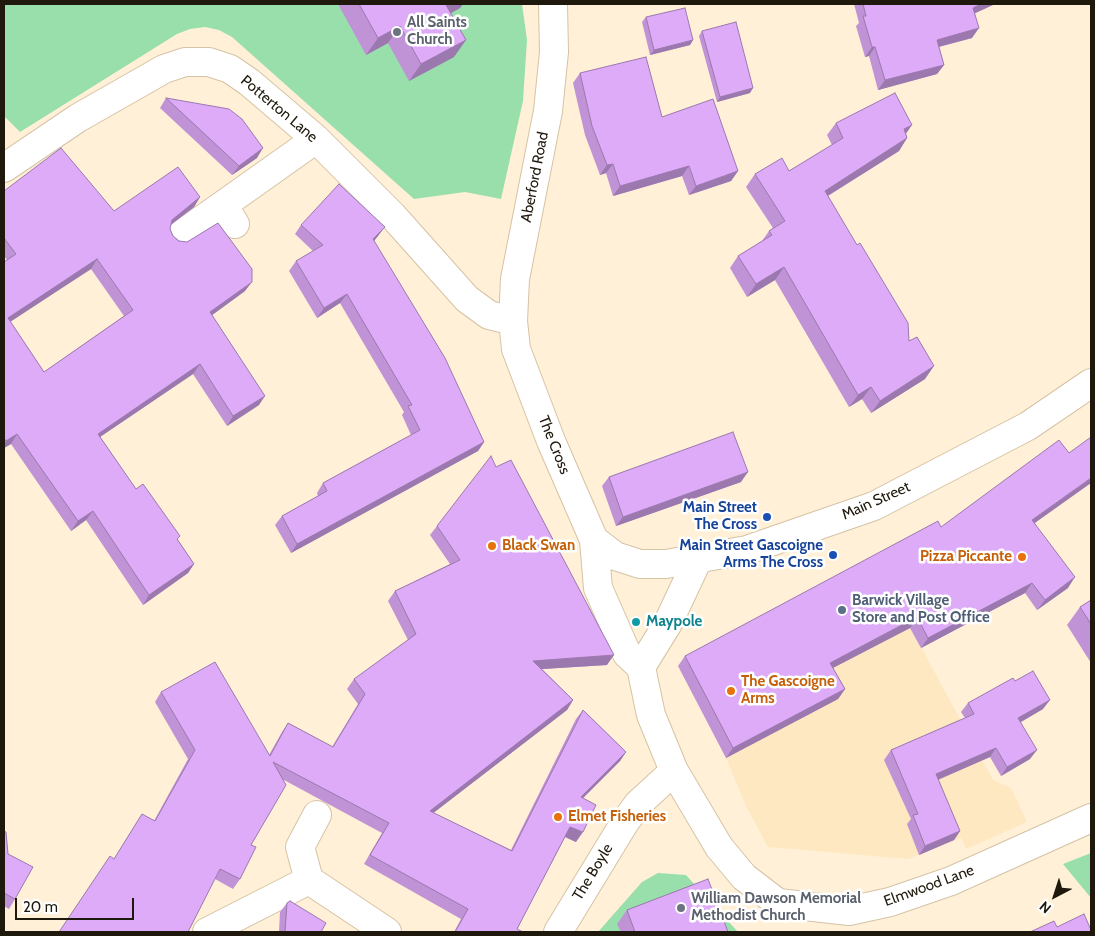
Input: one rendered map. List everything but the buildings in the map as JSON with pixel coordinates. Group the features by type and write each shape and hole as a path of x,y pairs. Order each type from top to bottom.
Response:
{"street":[{"name":"Aberford Road","path":"516,349 512,321 515,279 548,112 554,52 553,4"},
{"name":"Potterton Lane","path":"4,168 78,118 164,69 185,62 209,62 230,69 316,139 393,216 467,299 489,315 512,321"},
{"path":"179,236 229,215 316,139"},
{"name":"The Cross","path":"516,349 551,441 594,540 598,588 627,654 641,667 651,715 674,771"},
{"name":"Main Street","path":"640,564 666,564 747,550 874,506 1028,426 1091,383"},
{"name":"The Cross","path":"594,540 615,556 640,564"},
{"path":"641,667 671,618 698,559"},
{"name":"Elmwood Lane","path":"674,771 719,847 744,877 778,903 812,908 849,911 890,902 951,881 1091,818"},
{"name":"The Boyle","path":"558,932 625,822 638,804 674,771"},
{"path":"317,815 300,847 309,880 387,932"},
{"path":"206,932 309,880"}],"shaded area":[{"path":"875,562 993,780 1011,788 1027,822 966,849 961,838 908,859 768,847 746,806 726,758 678,666"}],"green space":[{"path":"4,4 522,4 527,40 523,101 501,199 465,192 414,199 232,37 219,30 205,27 190,29 177,34 20,132 4,116"},
{"path":"1091,853 1091,898 1063,864"},
{"path":"658,873 686,875 738,932 598,932 642,882"}],"place":[{"name":"All Saints Church","path":"397,32"},
{"name":"Main Street The Cross","path":"767,517"},
{"name":"Black Swan","path":"492,546"},
{"name":"Main Street Gascoigne Arms The Cross","path":"833,555"},
{"name":"Pizza Piccante","path":"1022,557"},
{"name":"Barwick Village Store and Post Office","path":"842,610"},
{"name":"Maypole","path":"636,622"},
{"name":"The Gascoigne Arms","path":"731,691"},
{"name":"Elmet Fisheries","path":"558,817"},
{"name":"William Dawson Memorial Methodist Church","path":"681,908"}]}
